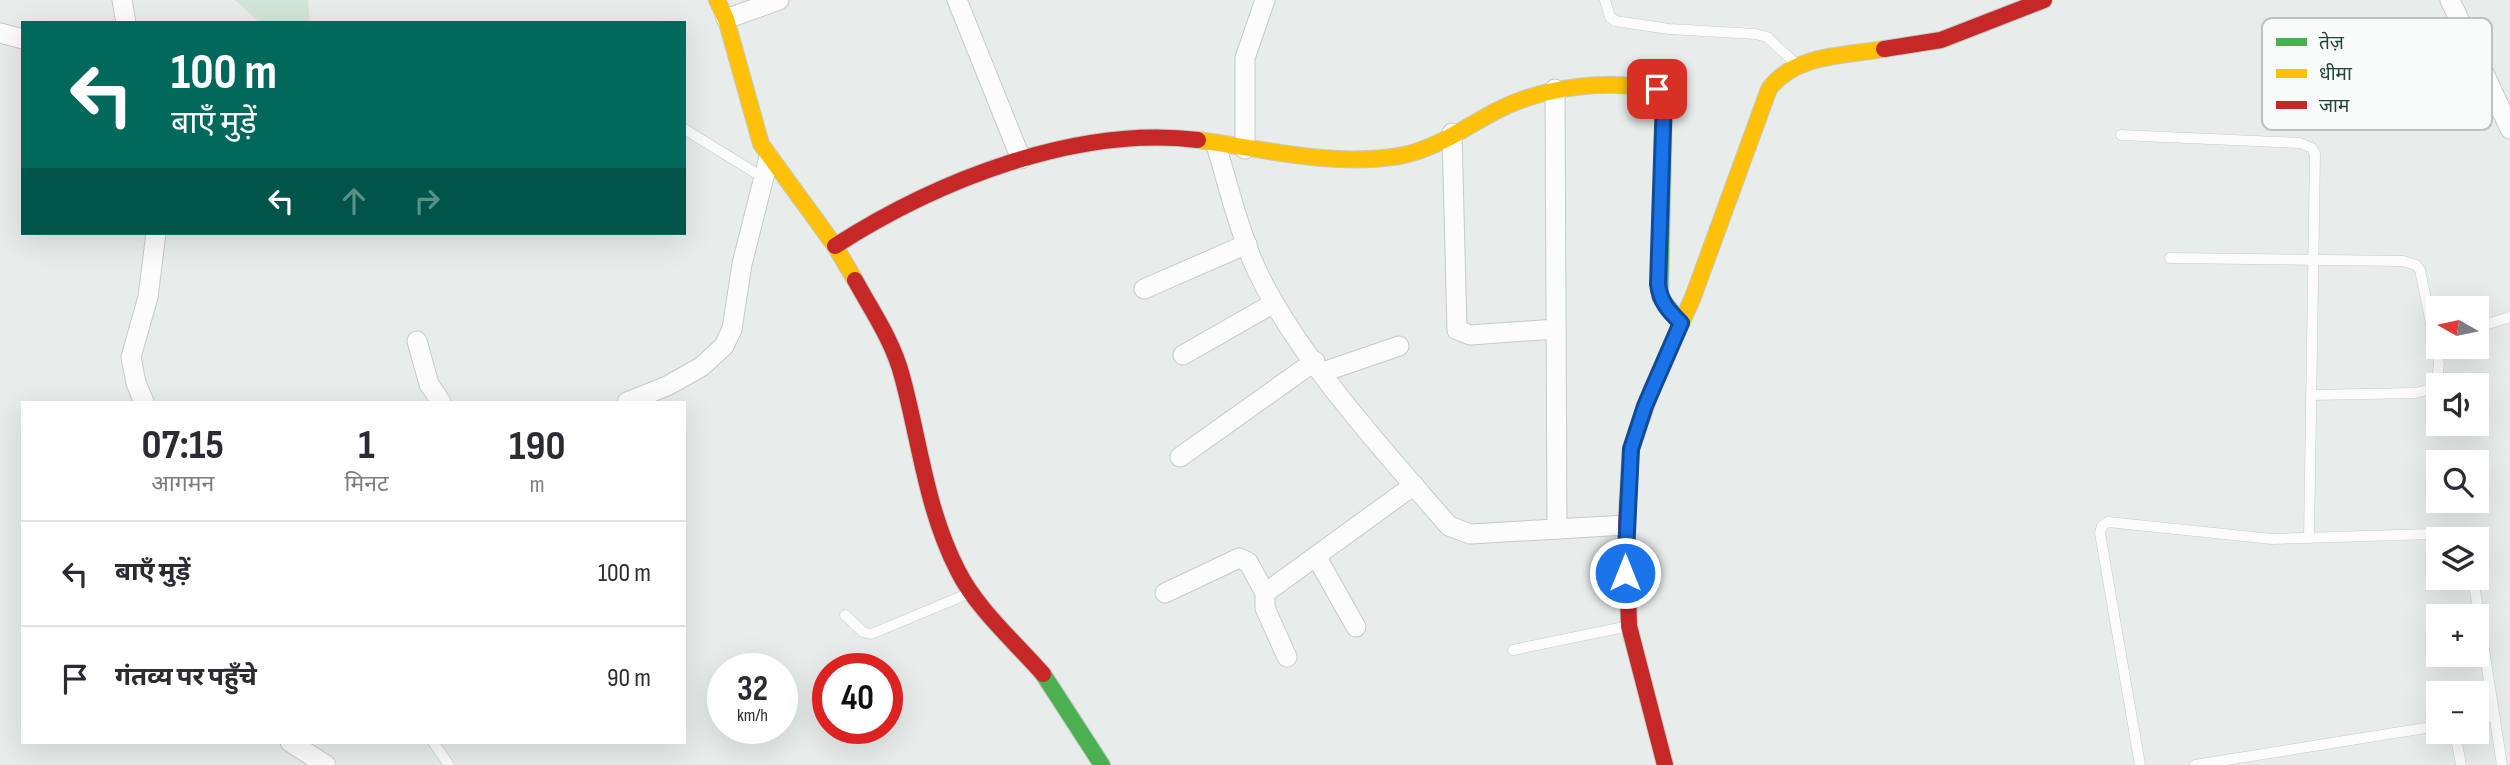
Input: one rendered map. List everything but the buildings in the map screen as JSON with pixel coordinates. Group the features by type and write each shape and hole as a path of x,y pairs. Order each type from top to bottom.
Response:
{"street":[{"path":"122,0 126,21"},
{"path":"717,0 726,19 756,128 769,157 835,246 889,340 902,374 931,506 943,541 971,592 1052,685 1101,765"},
{"path":"726,19 779,0"},
{"path":"957,0 1021,159"},
{"path":"1245,149 1245,58 1265,0"},
{"path":"1665,765 1640,678 1629,626 1626,525 1631,449 1636,430 1731,200 1769,89 1780,74 1796,64 1941,40 2044,0"},
{"path":"2450,0 2458,18"},
{"path":"0,33 21,38"},
{"path":"835,246 919,194 985,168 1103,141 1142,136 1245,149 1381,158 1403,156 1530,95 1555,89 1649,88 1662,92 1658,284 1660,297 1666,308 1681,323"},
{"path":"1555,89 1557,529"},
{"path":"2492,90 2510,129"},
{"path":"1452,132 1457,330 1470,335 1556,329"},
{"path":"1216,145 1247,244 1274,303 1319,366 1449,526 1461,533 1626,525"},
{"path":"630,401 667,386 701,367 724,346 732,329 742,264 769,157"},
{"path":"144,401 136,383 131,357 148,297 156,235"},
{"path":"1144,289 1247,244"},
{"path":"1183,355 1274,303"},
{"path":"416,341 429,384 440,401"},
{"path":"1180,457 1319,366 1399,346"},
{"path":"1265,593 1414,485"},
{"path":"1316,556 1356,627"},
{"path":"1165,593 1239,558 1248,562 1265,593 1265,608 1287,657"},
{"path":"293,744 326,765"}],"lane":[{"path":"1605,0 1610,17 1615,21 1669,29 1756,34 1767,37 1796,64"},
{"path":"686,130 764,178"},
{"path":"2121,135 2300,143 2312,148 2315,154 2309,538"},
{"path":"2171,258 2403,261 2416,265 2420,270 2439,375 2437,383 2428,390 2415,393 2311,395"},
{"path":"2489,324 2510,317"},
{"path":"2140,765 2102,526 2113,521 2220,535 2309,538 2426,534"},
{"path":"2475,590 2502,765"},
{"path":"845,615 863,632 880,633 971,592"},
{"path":"1513,650 1629,626"},
{"path":"2489,717 2494,716"},
{"path":"2195,765 2426,728"},
{"path":"434,744 449,765"},
{"path":"2457,744 2461,765"}],"green space":[{"path":"235,0 308,0 310,21 258,21"}],"traffic: fast":[{"path":"1663,157 1660,297 1681,323"},
{"path":"1043,674 1102,765"}],"traffic: slow":[{"path":"717,0 726,19 761,144 835,246 855,280"},
{"path":"1637,432 1651,391 1693,297 1769,89 1792,69 1806,63 1821,58 1884,49"},
{"path":"1198,140 1324,158 1374,159 1399,156 1425,149 1496,111 1534,96 1578,87 1621,85 1662,92 1663,157"}],"traffic: jam":[{"path":"1884,49 1941,40 2044,0"},
{"path":"835,246 917,200 1009,163 1104,141 1152,138 1198,140"},
{"path":"855,280 882,326 898,363 931,499 947,548 975,599 1043,674"},
{"path":"1637,432 1631,449 1626,525 1629,626 1665,765"}],"route":[{"path":"1625,573 1631,449 1639,420 1681,323 1666,308 1660,297 1658,284 1664,97 1657,89"}]}
